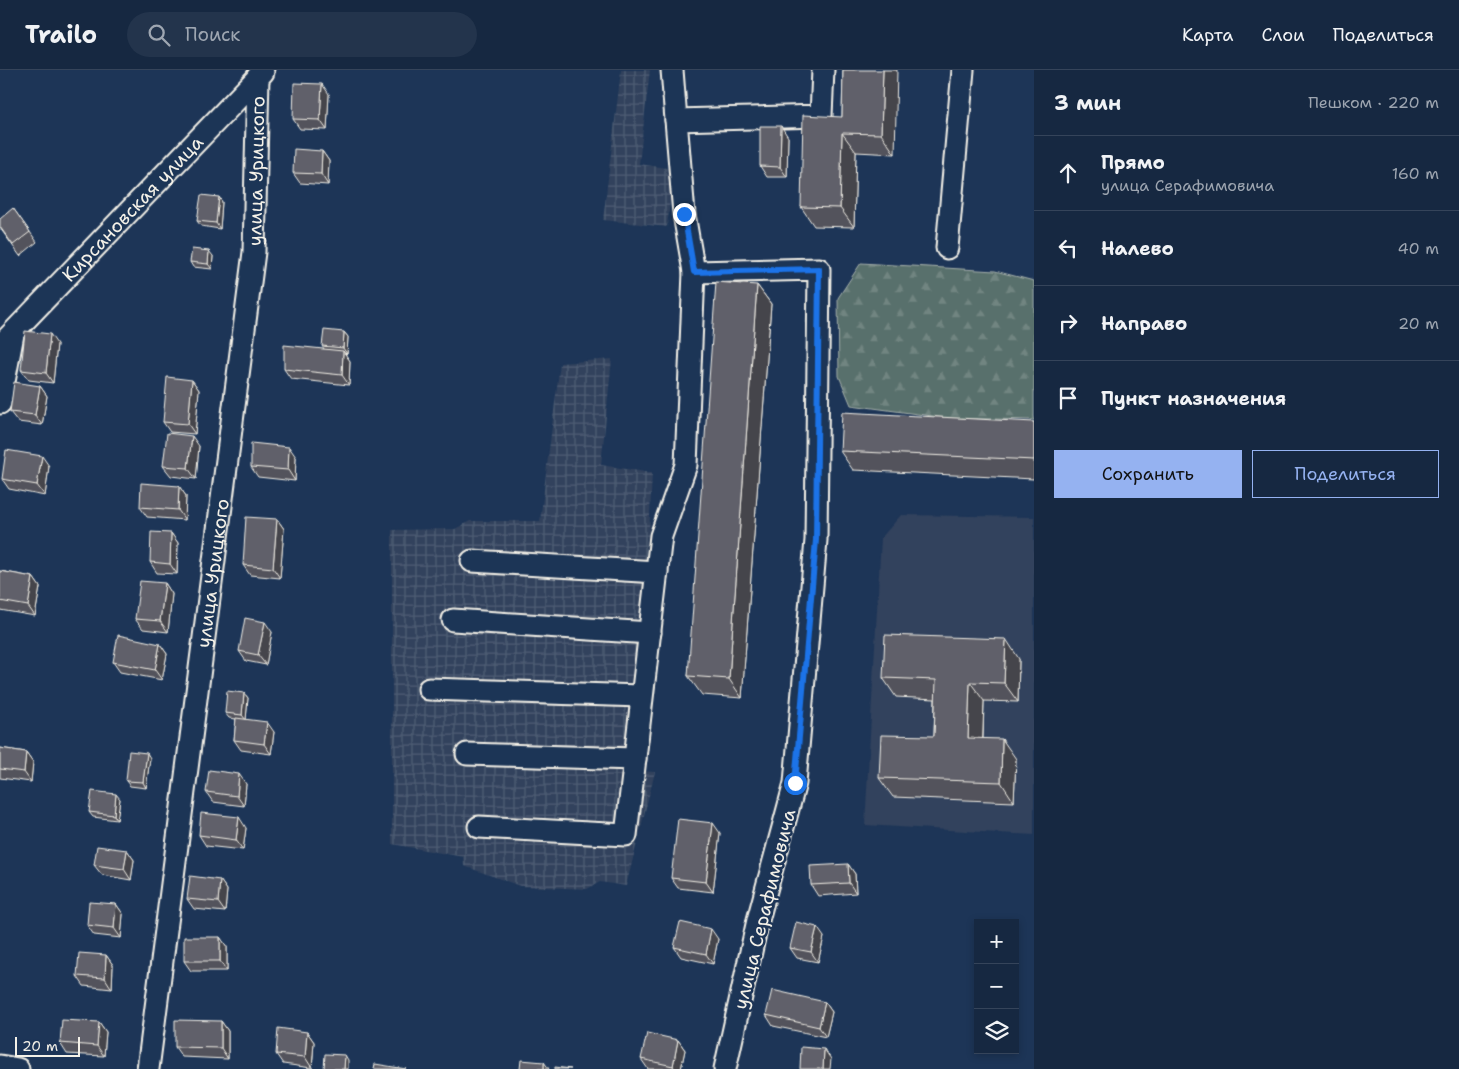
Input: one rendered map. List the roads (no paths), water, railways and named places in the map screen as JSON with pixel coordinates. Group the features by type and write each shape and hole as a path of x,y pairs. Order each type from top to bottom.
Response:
{"street":[{"path":"480,827 626,835 641,696 662,536 686,466 694,272 684,214 672,70"},
{"path":"676,120 821,116 823,70"},
{"path":"946,248 963,70"},
{"name":"Кирсановская улица","path":"6,340 261,73"},
{"name":"улица Урицкого","path":"148,1069 254,252 261,73"},
{"name":"улица Серафимовича","path":"694,272 819,269 816,540 795,783 758,920 725,1069"},
{"path":"0,403 6,340"},
{"path":"472,561 657,572"},
{"path":"452,620 650,633"},
{"path":"429,689 641,696"},
{"path":"467,754 635,759"},
{"path":"0,1066 18,1069"}]}
